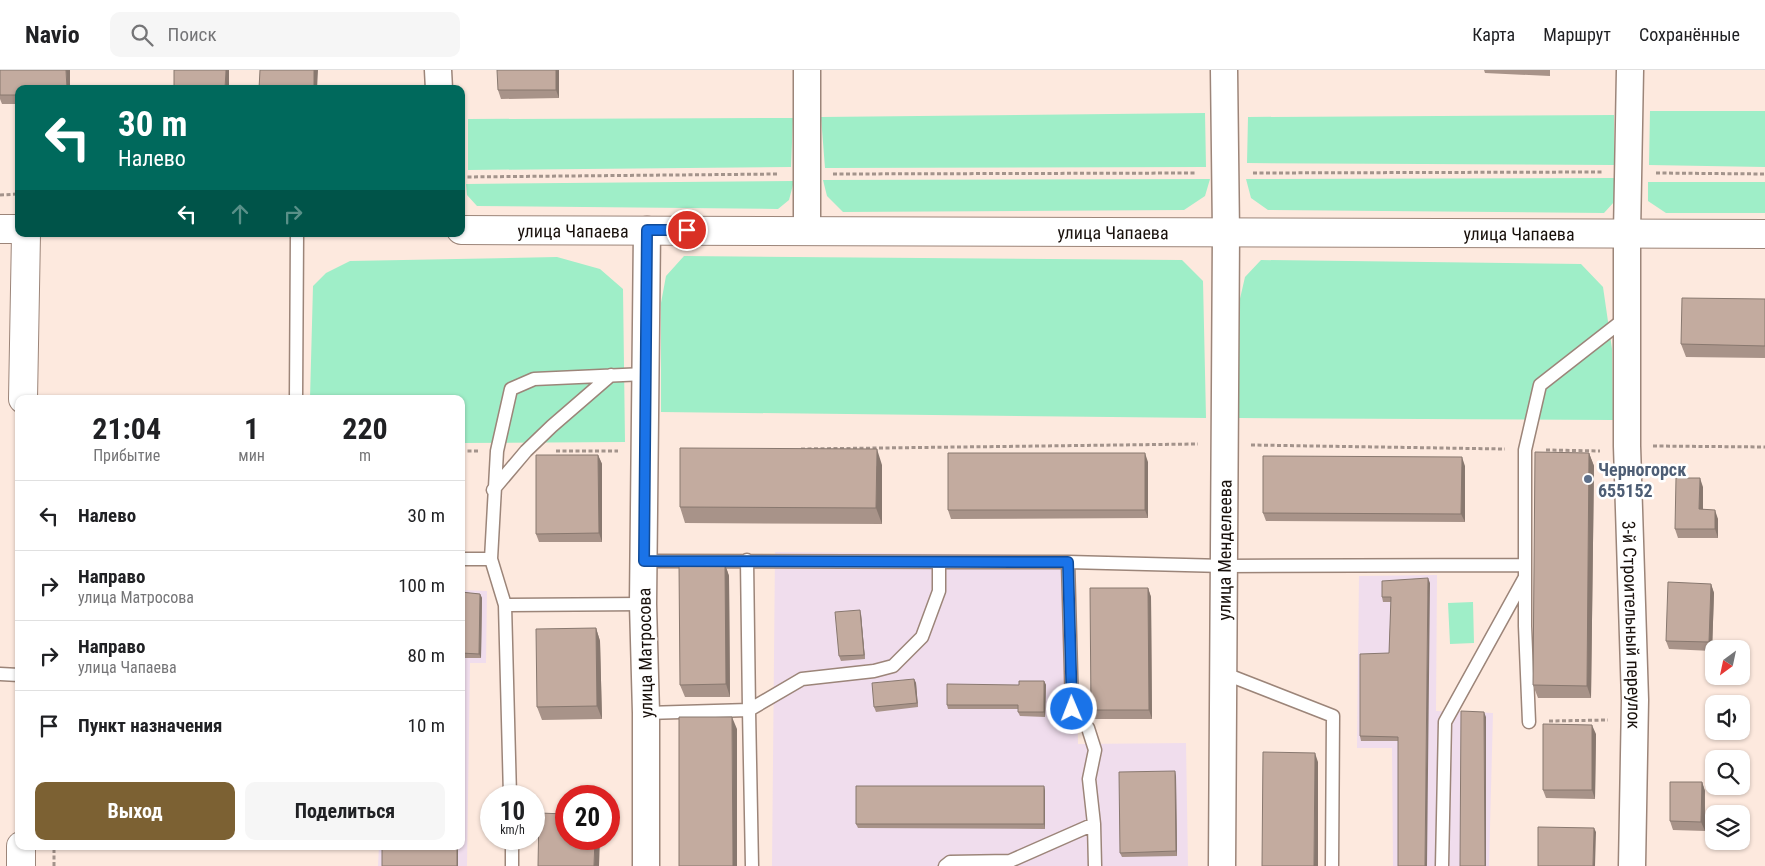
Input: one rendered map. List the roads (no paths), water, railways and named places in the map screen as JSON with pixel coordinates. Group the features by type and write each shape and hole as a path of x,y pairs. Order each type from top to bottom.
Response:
{"main road":[{"path":"0,229 15,229"},
{"name":"улица Чапаева","path":"465,230 1765,234"},
{"path":"23,395 26,237"},
{"path":"20,866 21,850"}],"street":[{"path":"438,70 439,85"},
{"path":"807,70 807,231"},
{"name":"улица Менделеева","path":"1222,866 1226,233 1224,70"},
{"name":"3-й Строительный переулок","path":"1630,70 1627,233 1627,446 1634,719 1632,866"},
{"name":"улица Матросова","path":"646,866 644,561 647,230"}],"lane":[{"path":"296,395 298,237"},
{"path":"1529,722 1525,572 1525,450 1540,384 1627,317"},
{"path":"510,785 505,605 491,559 496,451 510,389 534,379 646,374"},
{"path":"493,490 526,451 552,426 612,376"},
{"path":"465,559 491,559"},
{"path":"747,560 752,866"},
{"path":"644,561 1068,562 1525,572"},
{"path":"646,713 749,710 802,679 874,671 894,666 922,637 939,591 939,562"},
{"path":"1068,562 1072,709 1088,728 1095,750 1089,779 1094,824 1095,866"},
{"path":"1442,866 1445,722 1525,572"},
{"path":"505,605 644,604"},
{"path":"1223,673 1333,716 1332,866"},
{"path":"0,674 15,675"},
{"path":"945,866 950,862 1010,861 1094,824"},
{"path":"512,850 512,866"}],"place":[{"name":"Черногорск 655152","path":"1588,479"}]}
